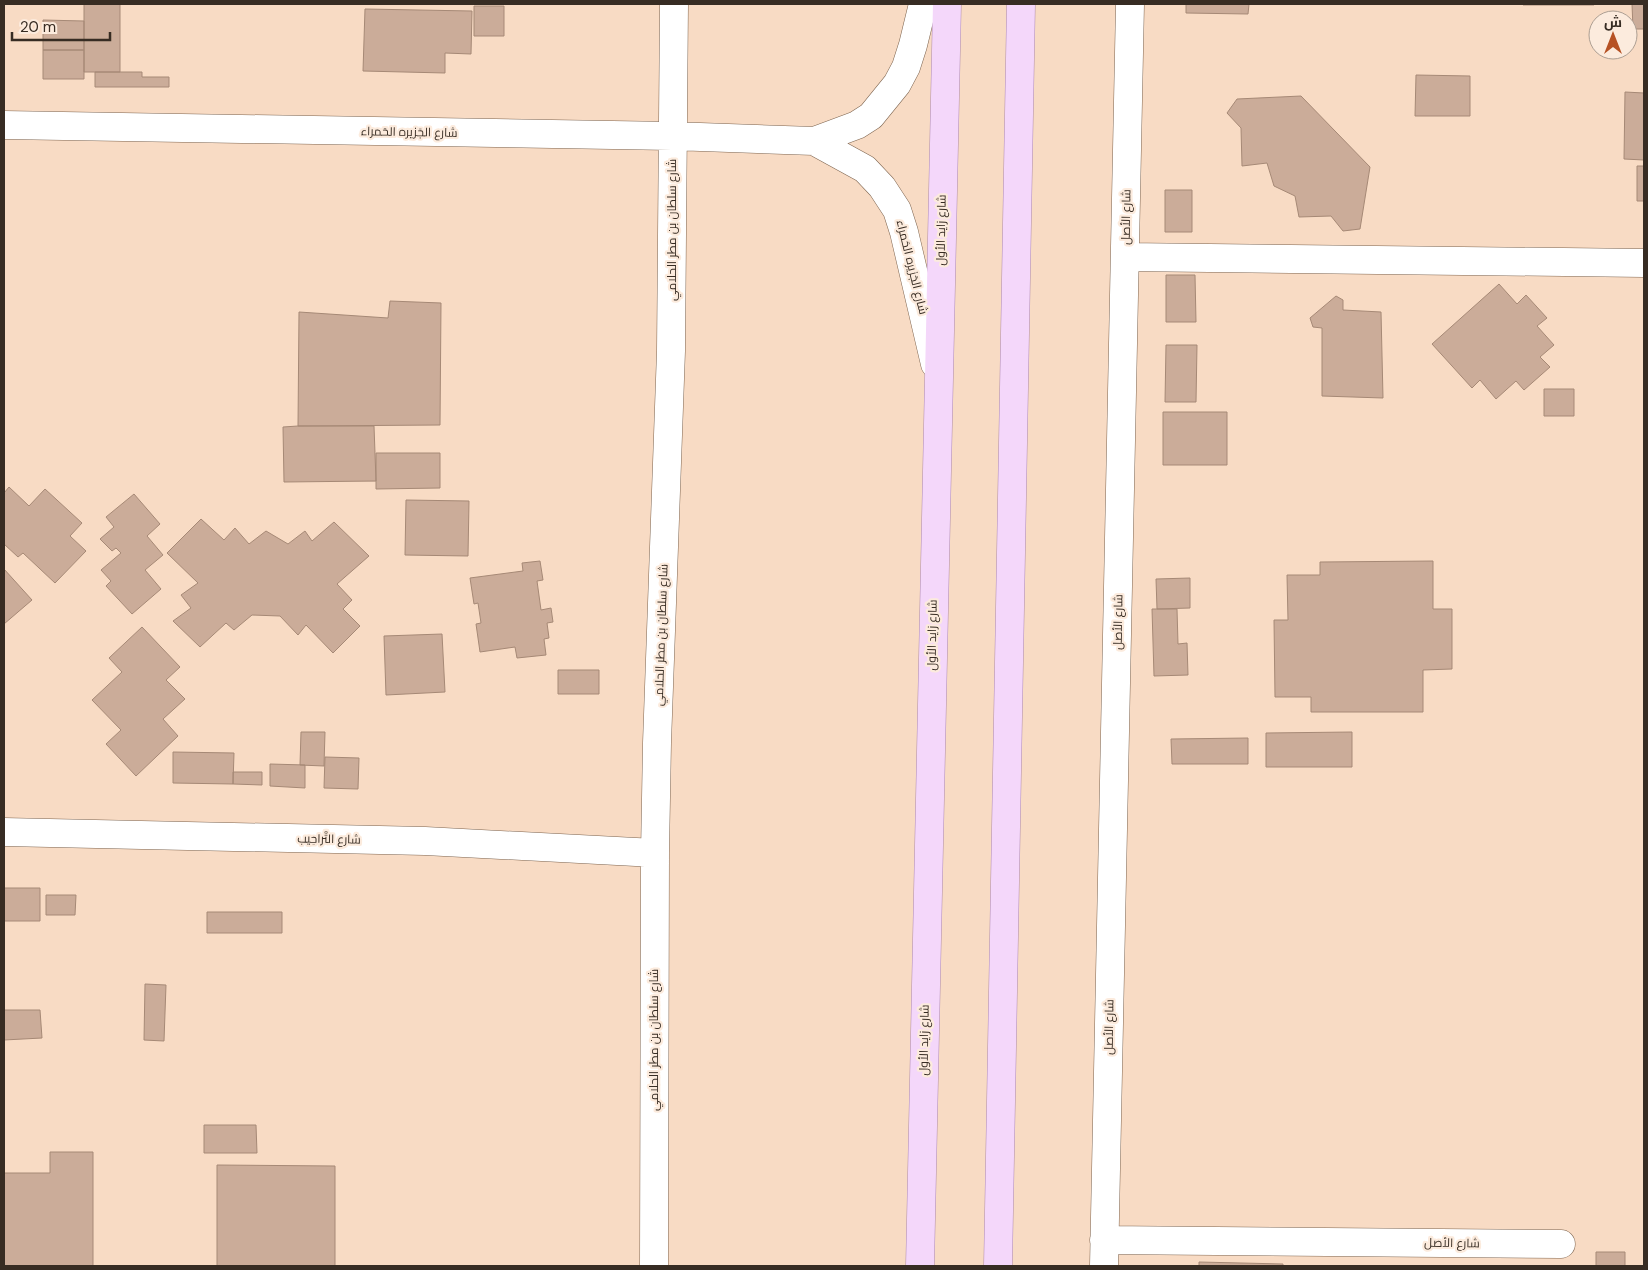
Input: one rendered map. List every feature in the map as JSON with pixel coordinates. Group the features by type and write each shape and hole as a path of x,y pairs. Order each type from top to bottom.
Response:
{"main road":[{"name":"شارع زايد الأول","path":"920,1266 946,4"},
{"path":"998,1266 1021,4"}],"street":[{"name":"شارع سلطان بن مطر الحلامي","path":"654,1266 655,853 657,743 671,351 674,4"},
{"name":"شارع الجَزيره الحَمراء","path":"4,124 672,136 814,141 857,125 871,116 897,84 913,45 923,4"},
{"name":"شارع الأصل","path":"1130,4 1104,1253 1560,1244"},
{"name":"شارع الجَزيره الحَمراء","path":"814,141 865,169 882,187 897,210 938,374"},
{"path":"1126,256 1644,263"},
{"name":"شارع التَّراحِيب","path":"4,832 425,841 655,853"}],"building":[{"path":"84,4 120,4 120,72 84,72"},
{"path":"1186,4 1249,4 1248,14 1186,13"},
{"path":"1594,4 1594,5 1523,5"},
{"path":"1632,4 1644,4 1644,29 1638,29 1638,10 1632,10"},
{"path":"474,6 504,6 504,36 474,36"},
{"path":"365,9 472,11 471,54 445,53 445,73 363,71"},
{"path":"43,20 84,21 84,50 43,50"},
{"path":"43,50 84,50 84,79 43,79"},
{"path":"95,72 142,72 142,77 169,77 169,87 95,87"},
{"path":"1416,75 1470,76 1470,116 1415,116"},
{"path":"1625,92 1644,93 1644,160 1624,159"},
{"path":"1301,96 1370,167 1360,229 1343,231 1331,216 1299,217 1295,196 1274,186 1267,163 1242,166 1241,128 1227,113 1237,99"},
{"path":"1637,166 1644,166 1644,201 1637,201"},
{"path":"1165,190 1192,190 1192,232 1165,232"},
{"path":"1166,275 1195,275 1196,322 1166,322"},
{"path":"1499,284 1517,304 1526,295 1547,318 1537,326 1554,345 1540,357 1550,367 1524,390 1516,381 1496,399 1480,380 1472,388 1432,344"},
{"path":"1336,296 1343,300 1343,310 1381,312 1383,398 1322,396 1322,328 1313,327 1310,318"},
{"path":"390,301 441,303 440,425 298,426 299,312 388,318"},
{"path":"1166,345 1197,345 1196,402 1165,402"},
{"path":"1544,389 1574,389 1574,416 1544,416"},
{"path":"1163,412 1227,412 1227,465 1163,465"},
{"path":"374,426 376,481 284,482 283,427"},
{"path":"376,453 440,453 440,488 376,489"},
{"path":"9,487 29,506 45,489 82,523 70,536 86,551 55,583 23,553 18,557 4,544 4,493"},
{"path":"134,494 160,524 147,536 163,555 145,570 161,589 132,614 106,586 111,581 101,570 121,553 116,548 112,551 100,539 114,527 106,517"},
{"path":"406,500 469,501 468,556 405,555"},
{"path":"201,519 224,540 235,528 249,544 266,531 288,544 305,531 312,541 334,522 369,556 337,584 352,600 343,609 360,626 333,653 306,625 298,635 280,616 252,615 234,630 226,623 200,647 173,621 191,608 181,595 198,583 167,553"},
{"path":"540,561 543,580 537,581 541,610 551,608 553,622 547,623 549,638 544,639 546,655 517,658 515,647 480,652 476,624 481,623 478,603 474,604 470,578 523,571 522,563"},
{"path":"1433,561 1433,609 1452,609 1452,669 1423,670 1423,712 1311,712 1311,697 1275,697 1274,620 1288,620 1287,575 1320,575 1320,562"},
{"path":"4,569 32,600 4,624"},
{"path":"1190,578 1190,608 1157,609 1156,579"},
{"path":"1152,609 1177,609 1178,644 1187,643 1188,675 1154,676"},
{"path":"142,627 180,667 166,680 185,699 163,719 178,736 136,776 106,744 121,730 92,700 122,672 109,658"},
{"path":"442,634 445,692 386,695 384,636"},
{"path":"558,670 599,670 599,694 558,694"},
{"path":"301,732 325,732 324,766 300,765"},
{"path":"1352,732 1352,767 1266,767 1266,733"},
{"path":"1248,738 1248,764 1172,764 1171,739"},
{"path":"173,752 234,753 233,784 173,783"},
{"path":"325,757 359,758 358,789 324,788"},
{"path":"270,764 305,765 305,788 270,786"},
{"path":"233,772 262,772 262,785 233,784"},
{"path":"4,888 40,888 40,921 4,921"},
{"path":"46,895 76,895 75,915 46,915"},
{"path":"207,912 282,912 282,933 207,933"},
{"path":"145,984 166,985 164,1041 144,1040"},
{"path":"4,1010 40,1010 42,1038 4,1040"},
{"path":"204,1125 256,1125 257,1153 204,1153"},
{"path":"50,1152 93,1152 93,1266 4,1266 4,1173 50,1173"},
{"path":"217,1165 335,1166 335,1266 217,1266"},
{"path":"1596,1252 1625,1252 1625,1266 1596,1266"},
{"path":"1199,1262 1283,1264 1283,1266 1199,1266"}]}
